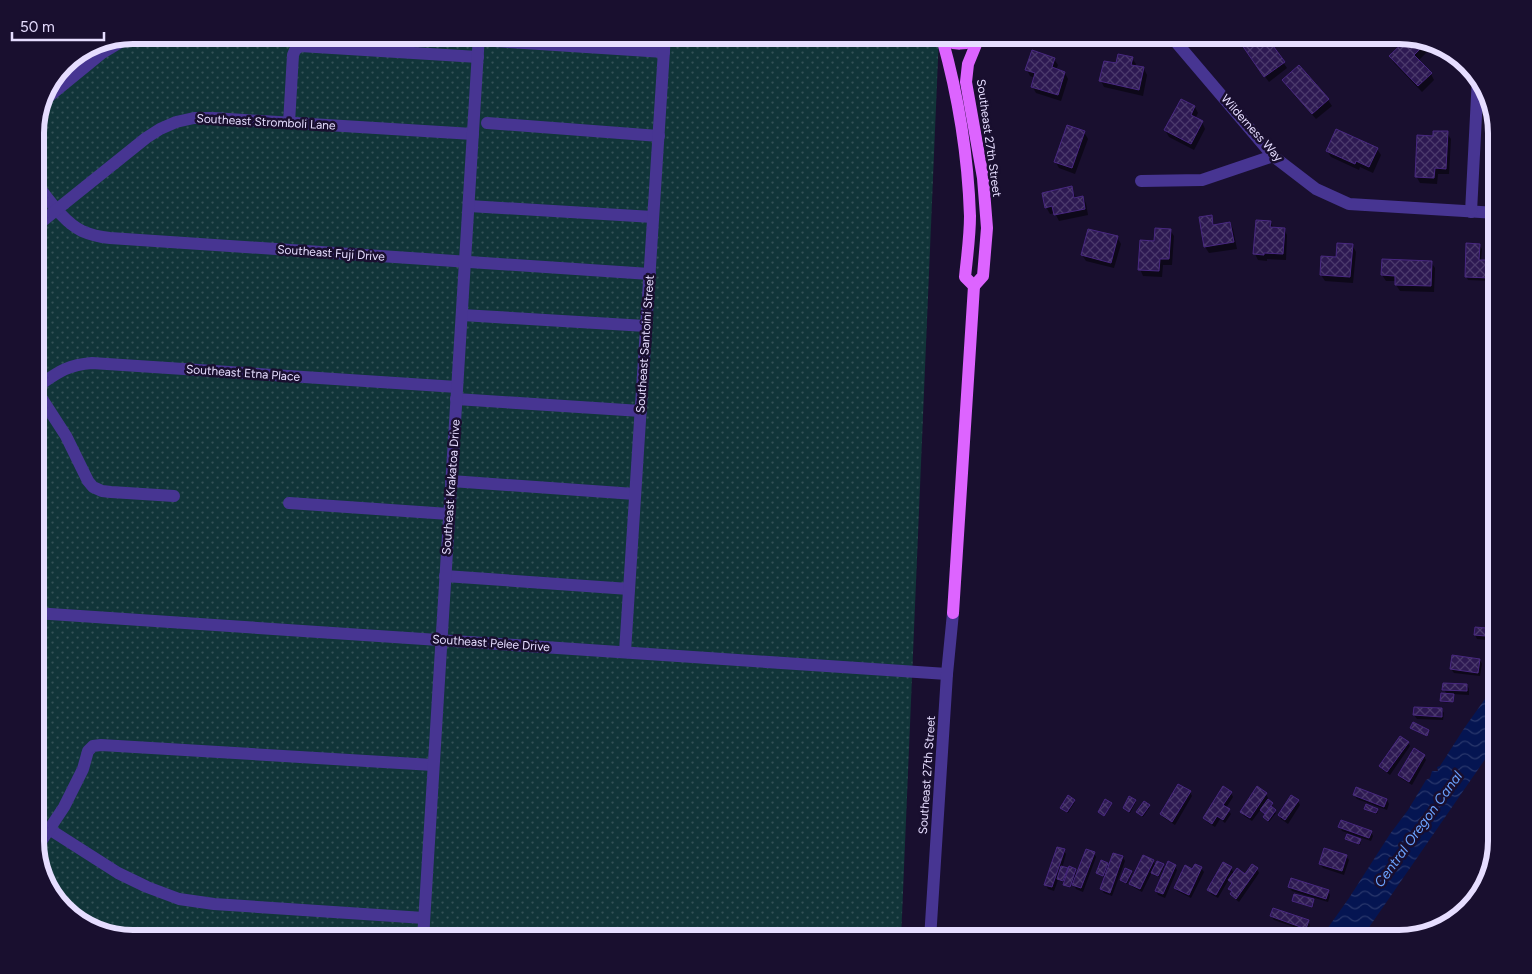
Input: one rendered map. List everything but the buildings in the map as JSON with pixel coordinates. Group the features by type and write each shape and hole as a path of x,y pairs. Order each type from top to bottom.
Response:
{"main road":[{"name":"Southeast 27th Street","path":"943,44 949,62 962,128 970,217 965,277 974,286 983,276 987,228 983,178 966,82 968,64 977,44"},
{"path":"953,613 974,286"}],"street":[{"name":"Southeast Krakatoa Drive","path":"423,930 479,44"},
{"path":"558,44 664,52"},
{"name":"Southeast Santoini Street","path":"625,652 664,44"},
{"name":"Wilderness Way","path":"1178,44 1273,156 1316,189 1348,204 1488,213"},
{"path":"53,93 102,53 115,45"},
{"path":"289,122 293,54 294,50 300,46 478,57"},
{"path":"1471,212 1477,90"},
{"name":"Southeast Stromboli Lane","path":"44,220 146,138 176,122 194,118 473,134"},
{"path":"487,124 659,136"},
{"path":"1141,181 1202,180 1273,156"},
{"name":"Southeast Fuji Drive","path":"44,193 68,222 81,231 95,236 650,274"},
{"path":"468,206 653,217"},
{"path":"462,316 646,326"},
{"name":"Southeast Etna Place","path":"44,382 63,369 77,364 92,363 457,393 641,411"},
{"path":"44,402 66,436 85,476 93,488 111,492 174,496"},
{"path":"451,481 635,494"},
{"path":"289,503 449,514"},
{"path":"445,576 629,589"},
{"name":"Southeast 27th Street","path":"931,930 947,674 953,613"},
{"name":"Southeast Pelee Drive","path":"44,614 947,674"},
{"path":"44,837 64,807 83,769 88,751 93,746 120,746 433,766"},
{"path":"49,829 118,873 146,887 179,898 214,904 424,918"}],"green space":[{"path":"127,44 939,44 901,930 132,930 115,929 93,921 74,908 62,896 50,876 44,847 44,127 45,115 53,93 62,78 74,66 98,50"}],"water":[{"name":"Central Oregon Canal","path":"1488,695 1488,755 1367,930 1326,930 1408,810 1426,780 1430,778 1432,771 1438,771 1437,767 1440,766"}]}
